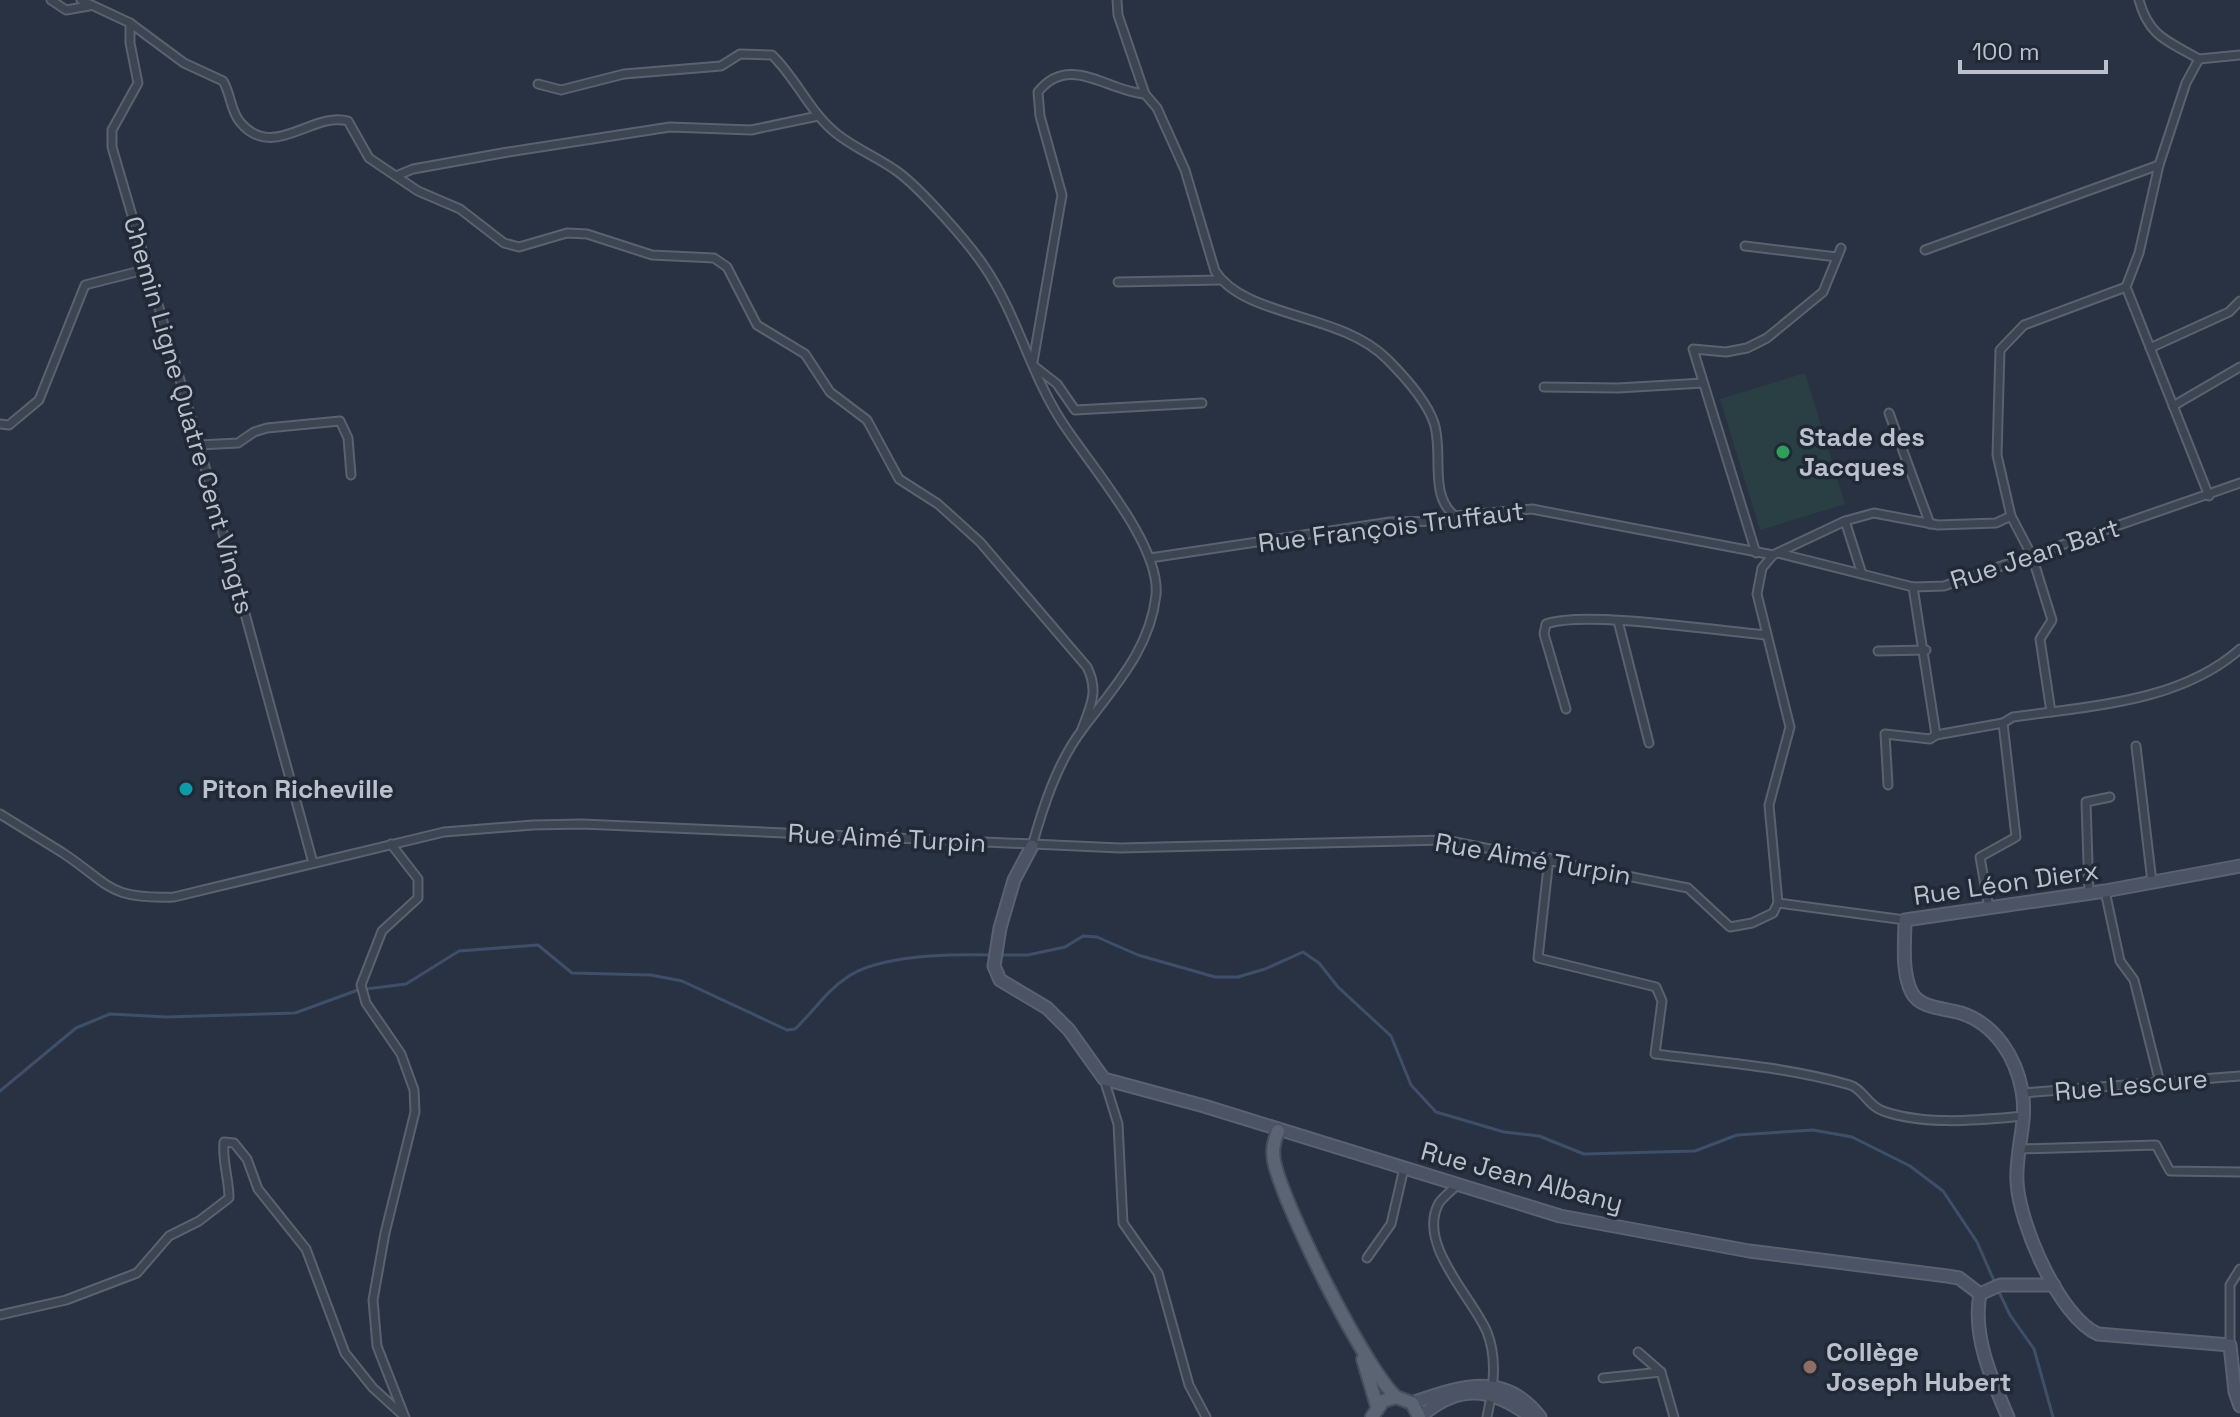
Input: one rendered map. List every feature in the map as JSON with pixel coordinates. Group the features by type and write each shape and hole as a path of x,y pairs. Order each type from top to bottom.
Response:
{"main road":[{"path":"1278,1131 1273,1143 1274,1162 1298,1221 1356,1337 1396,1397 1412,1403 1420,1417"},
{"path":"1356,1337 1375,1411 1396,1397"}],"street":[{"path":"51,0 66,10 89,6"},
{"path":"81,0 130,23 184,63 223,81 233,112 253,133 272,138 288,137 339,118 348,121 369,158 418,191 460,209 512,246 567,233 587,234 652,255 714,258 727,267 757,325 805,354 830,392 867,420 899,479 938,504 980,542 1087,667 1095,683 1095,696 1049,794 1032,846 1014,880 994,966 1000,980 1047,1008 1069,1030 1104,1079 1118,1124 1123,1223 1158,1273 1189,1385 1206,1417"},
{"path":"1117,0 1118,15 1145,94 1157,108 1185,170 1220,280 1237,294 1328,323 1358,337 1387,359 1433,419 1441,495 1448,510 1455,516"},
{"path":"2139,0 2144,19 2155,34 2199,59 2240,55"},
{"name":"Chemin Ligne Quatre Cent Vingts","path":"130,23 130,43 138,83 112,130 112,147 199,445 313,863"},
{"path":"538,84 561,90 624,74 721,66 740,54 772,55 790,72 818,116 836,134 900,173 984,266 1038,381 1062,423 1112,491 1150,558 1155,573 1156,594 1139,653 1082,729"},
{"path":"2199,59 2186,83 2159,165 2139,253 2126,287 2209,496"},
{"path":"1033,365 1062,195 1040,116 1038,92 1055,76 1079,73 1130,92 1145,94"},
{"path":"396,176 413,169 670,127 751,130 818,116"},
{"path":"1925,250 2159,165"},
{"path":"1745,246 1837,257"},
{"path":"1756,553 1693,349 1726,352 1767,338 1823,292 1841,248"},
{"path":"0,424 9,425 39,400 85,285 148,269"},
{"path":"1118,282 1220,280"},
{"path":"2051,712 2040,639 2052,620 2032,556 2011,516 1997,455 2000,350 2024,325 2126,287"},
{"path":"2150,348 2229,312 2240,301"},
{"path":"1033,365 1057,384 1075,410 1202,403"},
{"path":"2173,406 2240,367"},
{"path":"1544,387 1618,388 1703,383"},
{"path":"1889,413 1930,524"},
{"path":"199,445 238,443 254,432 267,428 340,421 348,438 351,475"},
{"name":"Rue Jean Bart","path":"1775,554 1913,587 1944,586 2240,483"},
{"name":"Rue François Truffaut","path":"1150,558 1390,522 1442,521 1455,516 1532,509 1756,553 1775,554"},
{"path":"1778,903 1769,805 1790,727 1766,635 1757,582 1762,568 1775,554 1845,521 1874,513 1930,524 1996,523 2011,516"},
{"path":"1845,521 1862,574"},
{"path":"1913,587 1926,650 1936,735"},
{"path":"1566,709 1544,634 1546,624 1556,621 1618,621 1766,635"},
{"path":"1618,621 1649,743"},
{"path":"1888,785 1885,734 1930,739 1936,735 2003,723 2013,717 2136,700 2217,670 2240,649"},
{"path":"1878,651 1926,650"},
{"path":"1989,908 1980,857 2016,837 2003,723"},
{"path":"2136,746 2152,882"},
{"path":"2089,894 2086,802 2110,797"},
{"name":"Rue Aimé Turpin","path":"0,814 67,856 103,886 124,894 174,897 444,832 582,824 1032,846 1134,848 1445,840 1549,858 1688,888 1730,927 1773,913 1778,903"},
{"path":"391,844 418,879 418,898 382,931 361,989 401,1054 414,1090 415,1112 385,1233 373,1312 377,1346 405,1416"},
{"path":"1549,858 1538,958 1656,987 1662,1001 1655,1054 1763,1068 1854,1086 1874,1108 1900,1116 1977,1120 2024,1116"},
{"name":"Rue Léon Dierx","path":"1778,903 1905,920 2089,894 2240,866"},
{"path":"2105,891 2120,961 2134,980 2160,1083"},
{"path":"1905,920 1907,974 1913,994 1923,1004 1961,1013 1984,1026 2012,1058 2023,1093 2024,1116 2017,1180 2021,1211 2054,1285 2083,1323 2098,1334 2230,1345"},
{"name":"Rue Lescure","path":"2023,1093 2240,1076"},
{"name":"Rue Jean Albany","path":"1104,1079 1204,1106 1560,1216 1735,1248 1947,1276 1967,1282 1983,1292"},
{"path":"0,1315 66,1300 137,1273 169,1236 199,1221 229,1198 229,1179 222,1159 224,1142 234,1143 247,1159 258,1189 306,1249 345,1353 373,1388 405,1416"},
{"path":"2020,1149 2156,1145 2170,1171 2240,1172"},
{"path":"1367,1258 1391,1224 1404,1168"},
{"path":"1456,1186 1439,1203 1435,1227 1447,1265 1487,1332 1493,1389 1487,1417"},
{"path":"2240,1269 2230,1285 2230,1345 2235,1392 2240,1406"},
{"path":"2008,1417 1987,1366 1978,1314 1983,1292 2000,1285 2054,1285"},
{"path":"1638,1352 1661,1372 1670,1392 1674,1417"},
{"path":"1603,1378 1661,1372"},
{"path":"1412,1403 1454,1388 1493,1389 1527,1403 1540,1417"},
{"path":"1420,1417 1439,1401 1456,1394 1493,1389 1531,1417"}],"green space":[{"name":"Stade des Jacques","path":"1805,373 1845,504 1760,530 1720,399"}],"waterway":[{"path":"1000,955 1028,955 1065,947 1083,936 1097,937 1138,955 1215,977 1238,977 1303,952 1319,963 1338,987 1391,1036 1411,1085 1436,1112 1504,1132 1539,1136 1584,1154 1695,1151 1737,1135 1813,1130 1852,1137 1910,1166 1943,1191 1977,1242 1995,1283"},
{"path":"0,1091 76,1028 110,1014 166,1017 295,1013 358,990 406,984 459,951 538,945 572,973 651,975 682,981 787,1030 795,1029 834,988 863,969 899,959 992,955"},
{"path":"1998,1290 2010,1315 2034,1349 2053,1417"}],"place":[{"name":"Stade des Jacques","path":"1783,452"},
{"name":"Piton Richeville","path":"186,789"},
{"name":"Collège Joseph Hubert","path":"1810,1367"}]}
